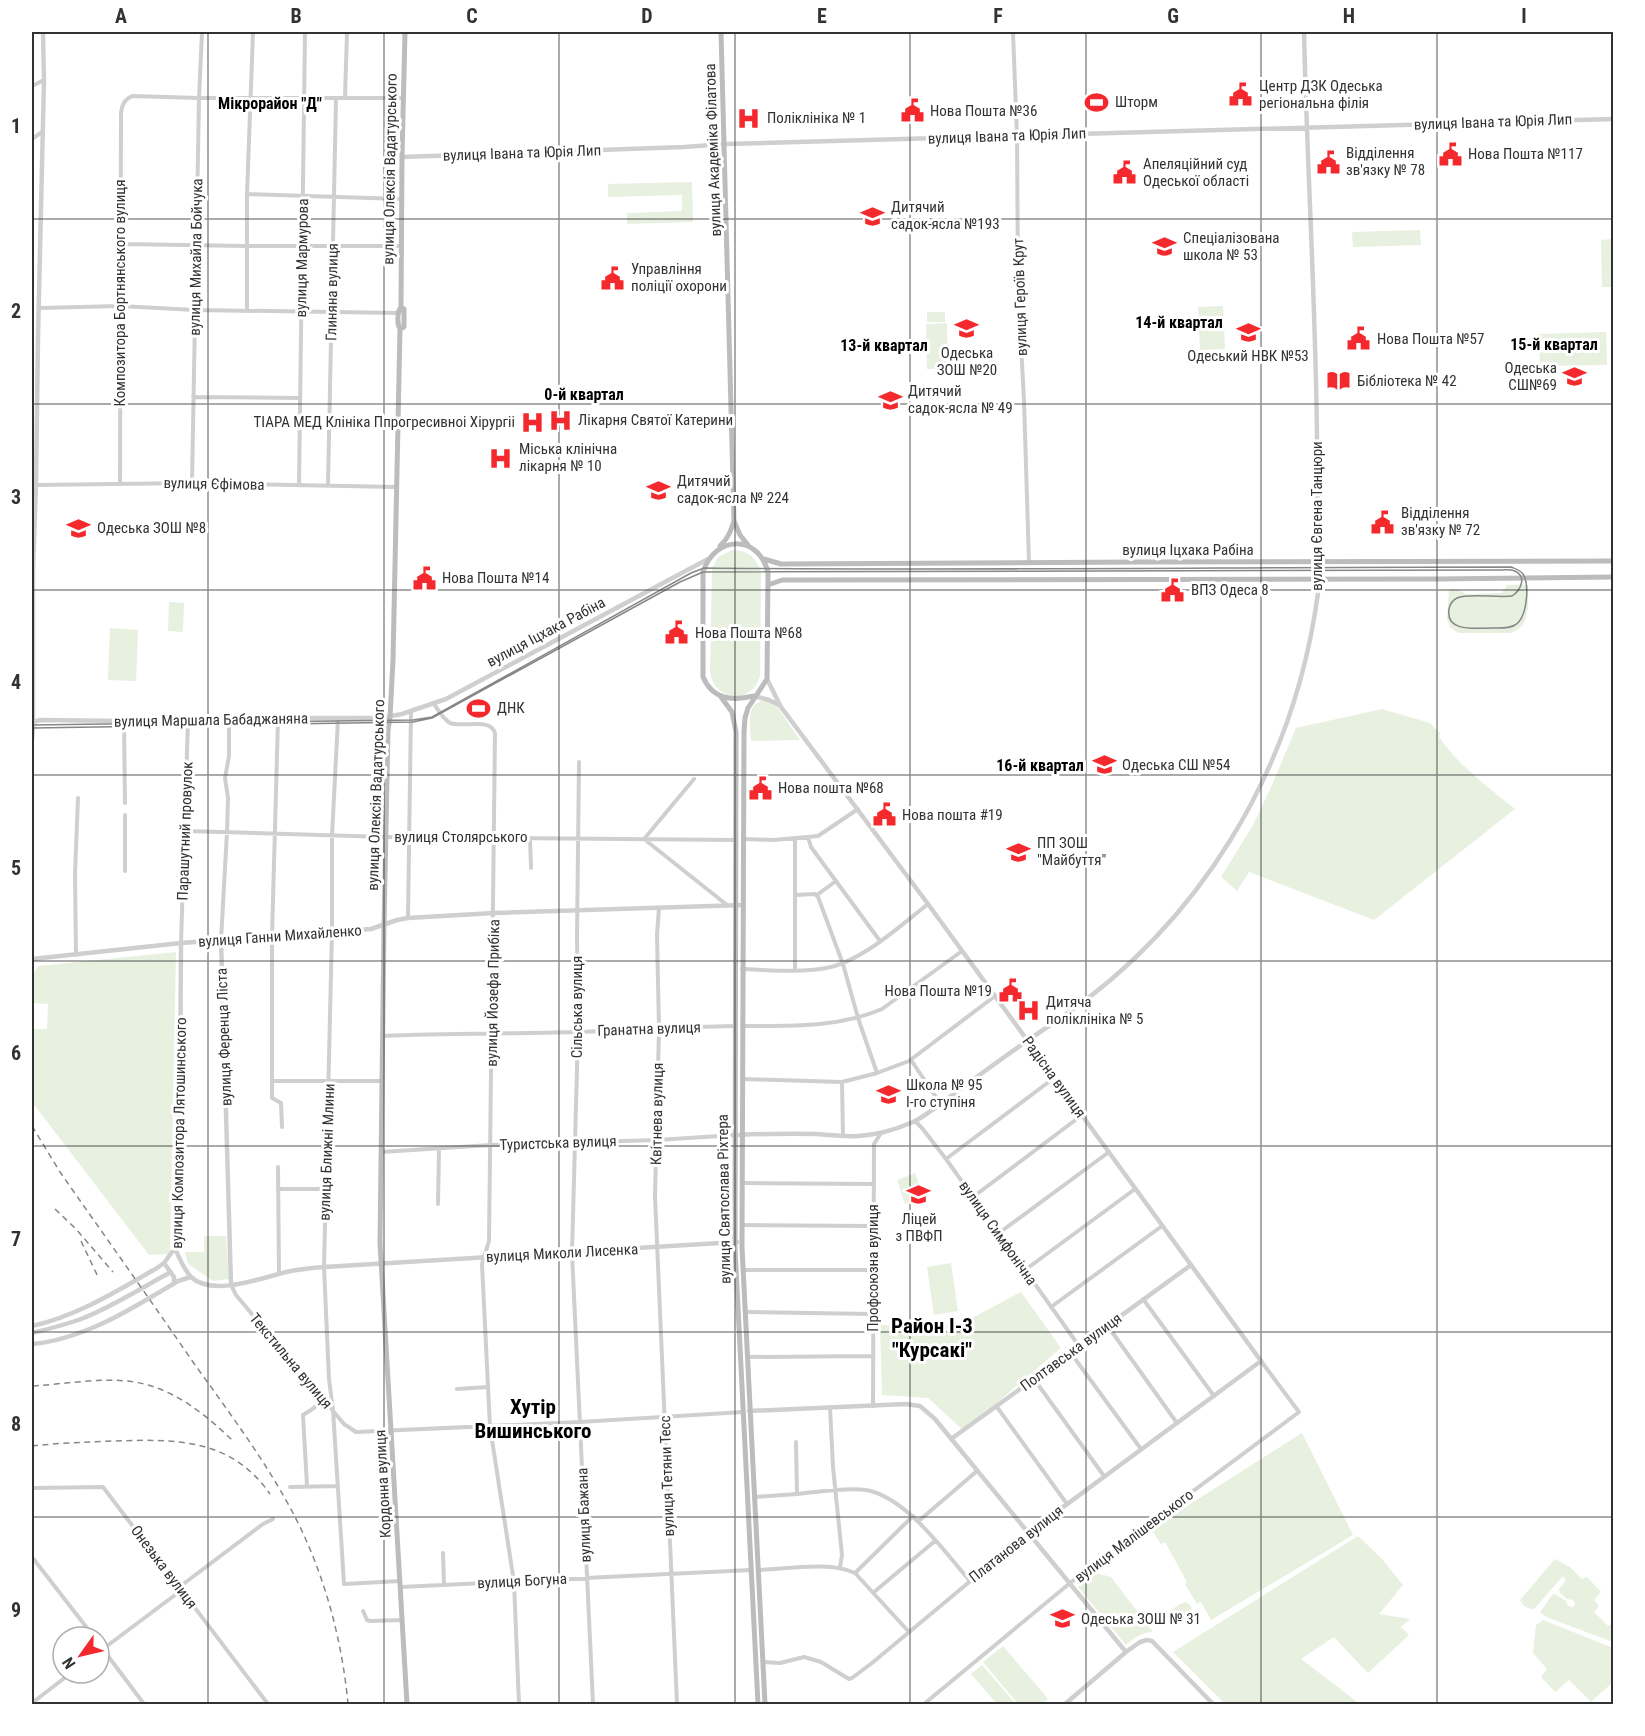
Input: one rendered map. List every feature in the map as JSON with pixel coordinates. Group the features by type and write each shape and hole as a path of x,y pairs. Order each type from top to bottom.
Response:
{"main road":[{"name":"вулиця Олексія Вадатурського","path":"381,1262 388,730 400,329 404,327 404,309 400,310 405,32"},
{"name":"вулиця Академіка Філатова","path":"721,32 734,521 749,547 763,559"},
{"path":"708,559 724,542 734,521"},
{"path":"715,551 731,544 749,547"},
{"name":"вулиця Святослава Ріхтера","path":"708,559 702,580 704,677 707,686 721,697 732,712 736,732 735,905 739,1242 758,1704"},
{"name":"вулиця Іцхака Рабіна","path":"763,559 781,564 1614,561"},
{"path":"763,559 768,569 767,679"},
{"name":"вулиця Іцхака Рабіна","path":"768,585 782,580 1614,577"},
{"name":"вулиця Святослава Ріхтера","path":"765,1704 754,1570 754,1497 746,1412 747,1357 739,1242 742,1226 742,1183 738,1135 741,1079 738,1026 742,969 744,725 754,696 767,679"},
{"path":"721,697 740,699 754,696"},
{"name":"Кордонна вулиця","path":"381,1262 407,1704"}],"street":[{"path":"32,740 34,486 44,32"},
{"name":"вулиця Михайла Бойчука","path":"192,483 202,32"},
{"path":"247,311 247,194 253,32"},
{"name":"вулиця Мармурова","path":"299,485 305,32"},
{"path":"345,98 347,32"},
{"name":"вулиця Героїв Крут","path":"1013,32 1017,136 1018,292 1029,563"},
{"name":"вулиця Євгена Танцюри","path":"1027,1040 1081,1005 1126,967 1159,935 1191,898 1236,832 1263,783 1291,712 1307,650 1320,579 1313,265 1304,32"},
{"path":"32,86 44,80"},
{"name":"Композитора Бортнянського вулиця","path":"120,483 122,113 124,103 132,96 200,98"},
{"path":"200,98 403,98"},
{"name":"Глиняна вулиця","path":"328,485 336,98"},
{"name":"вулиця Івана та Юрія Лип","path":"402,156 725,144 1614,119"},
{"path":"32,139 42,132"},
{"path":"247,194 401,198"},
{"path":"121,244 401,246"},
{"path":"39,308 120,306 247,311 400,310"},
{"path":"194,397 300,398"},
{"name":"вулиця Єфімова","path":"34,486 192,483 397,487"},
{"name":"вулиця Іцхака Рабіна","path":"390,717 446,699 708,559"},
{"name":"Радісна вулиця","path":"767,679 781,707 1262,1361"},
{"path":"754,696 769,699 781,707"},
{"name":"вулиця Йозефа Прибіка","path":"434,704 444,719 449,722 489,725 494,728 495,733 489,1241 482,1264 490,1427 514,1582 519,1704"},
{"path":"408,918 411,712"},
{"name":"вулиця Маршала Бабаджаняна","path":"32,722 40,720 390,717"},
{"name":"вулиця Ференца Ліста","path":"228,718 229,756 225,778 228,798 227,832 221,940 231,1285"},
{"path":"278,719 272,936 272,1098 281,1103 282,1127"},
{"name":"вулиця Ближні Млини","path":"338,719 332,836 324,1267 329,1380 344,1584"},
{"name":"Парашутний провулок","path":"181,943 188,720"},
{"path":"124,721 125,802"},
{"name":"Сільська вулиця","path":"572,1253 578,1032 579,762"},
{"path":"693,779 644,839 727,906"},
{"path":"75,956 78,798"},
{"path":"743,840 818,836 858,809"},
{"path":"125,815 125,870"},
{"name":"вулиця Столярського","path":"185,831 386,837 736,840"},
{"path":"808,837 811,847 880,940"},
{"path":"530,838 531,868"},
{"path":"795,838 795,970"},
{"path":"795,895 817,895 836,881"},
{"path":"817,895 843,964 858,1018 877,1072"},
{"path":"742,969 795,970 828,968 843,964 855,958 928,904"},
{"name":"вулиця Ганни Михайленко","path":"32,959 181,943 371,929 408,918 742,905"},
{"name":"Квітнева вулиця","path":"658,1247 655,1196 659,908"},
{"name":"вулиця Композитора Лятошинського","path":"181,943 180,1104 175,1248 191,1277"},
{"name":"Гранатна вулиця","path":"383,1036 738,1026 803,1027 858,1018 882,1009 962,951"},
{"path":"741,1079 842,1082 877,1072 910,1060 995,996"},
{"name":"Туристська вулиця","path":"381,1152 738,1135 857,1136 882,1132 915,1121 1027,1040"},
{"path":"910,1060 940,1103"},
{"path":"946,1159 1054,1078"},
{"path":"272,1082 382,1081"},
{"path":"842,1082 843,1136"},
{"path":"973,1197 1082,1115"},
{"name":"вулиця Симфонічна","path":"915,1121 946,1159 1079,1346"},
{"name":"Профсоюзна вулиця","path":"873,1406 874,1144 882,1132"},
{"path":"438,1204 439,1149"},
{"path":"999,1233 1109,1152"},
{"path":"278,1167 279,1274"},
{"path":"742,1183 874,1184"},
{"path":"1025,1270 1135,1188"},
{"path":"279,1189 325,1189"},
{"path":"742,1226 873,1226"},
{"path":"1051,1306 1162,1226"},
{"name":"вулиця Миколи Лисенка","path":"231,1285 324,1267 381,1262 739,1242"},
{"name":"вулиця Тетяни Тесс","path":"658,1247 677,1704"},
{"path":"32,1326 89,1306 164,1263 175,1248"},
{"name":"вулиця Бажана","path":"572,1253 593,1704"},
{"path":"164,1263 174,1277 174,1283"},
{"name":"Полтавська вулиця","path":"951,1439 1191,1265"},
{"path":"742,1270 873,1270"},
{"path":"32,1333 94,1314 171,1272"},
{"path":"32,1344 70,1336 101,1324 174,1283 191,1277 214,1286 231,1285"},
{"name":"Текстильна вулиця","path":"231,1285 236,1295 344,1424 356,1432 392,1431"},
{"path":"1143,1299 1214,1396"},
{"path":"745,1312 873,1314"},
{"path":"1107,1325 1178,1423"},
{"path":"1070,1352 1141,1449"},
{"path":"747,1357 873,1356"},
{"name":"Платанова вулиця","path":"763,1662 780,1663 804,1657 821,1662 849,1678 872,1663 1028,1533 1262,1361"},
{"name":"вулиця Малішевського","path":"924,1704 1070,1583 1299,1412 1262,1361"},
{"path":"1034,1379 1104,1476"},
{"path":"457,1389 488,1387"},
{"path":"307,1486 303,1415 314,1408 322,1398"},
{"path":"392,1431 906,1404 920,1407 935,1419 1126,1652"},
{"path":"997,1407 1067,1504"},
{"path":"830,1408 842,1555 840,1567 855,1573 909,1632"},
{"path":"796,1442 797,1494"},
{"path":"917,1521 976,1471"},
{"path":"290,1487 338,1486"},
{"name":"Онезька вулиця","path":"32,1488 103,1487 268,1704"},
{"path":"754,1497 866,1490 888,1497 913,1516 969,1580"},
{"path":"855,1573 913,1516"},
{"path":"111,1643 175,1595 179,1586 273,1519"},
{"path":"874,1592 935,1541"},
{"path":"443,1553 444,1585"},
{"path":"32,1557 85,1625"},
{"name":"вулиця Богуна","path":"344,1584 444,1585 840,1567"},
{"path":"363,1611 370,1622 402,1620"},
{"path":"1065,1704 1126,1652 1147,1640 1152,1641 1213,1704"},
{"path":"111,1663 144,1704"},
{"path":"32,1703 55,1685"}],"green space":[{"path":"692,182 693,222 627,224 627,213 682,211 682,195 608,197 608,184"},
{"path":"1420,230 1421,245 1353,247 1352,232"},
{"path":"1613,239 1613,287 1602,287 1601,240"},
{"path":"1223,306 1225,349 1200,350 1198,307"},
{"path":"927,312 945,312 945,322 927,322"},
{"path":"947,323 948,369 927,369 926,324"},
{"path":"1606,332 1607,365 1540,366 1539,334"},
{"path":"732,550 751,555 761,572 760,676 750,692 734,696 719,689 713,682 710,672 712,568 718,557"},
{"path":"1507,585 1528,585 1527,614 1522,626 1517,630 1510,633 1459,633 1450,627 1447,619 1449,589 1457,589 1466,594 1502,593"},
{"path":"169,602 184,603 183,632 168,631"},
{"path":"110,628 138,630 136,681 108,680"},
{"path":"765,700 776,705 800,740 751,741 750,716 752,710 754,705"},
{"path":"1382,709 1430,723 1440,733 1439,737 1447,748 1465,767 1515,809 1374,920 1249,872 1237,891 1221,877 1253,825 1296,728"},
{"path":"176,952 170,1254 149,1255 32,1102 32,1029 47,1029 48,1004 32,1003 33,975 38,966"},
{"path":"915,1173 924,1198 905,1204 897,1180"},
{"path":"204,1236 226,1236 229,1279 213,1281 188,1264 185,1252 204,1252"},
{"path":"951,1263 958,1311 934,1315 927,1267"},
{"path":"1021,1292 1061,1348 964,1431 928,1398 882,1395 880,1325 961,1324"},
{"path":"1302,1433 1353,1535 1211,1620 1201,1602 1197,1604 1185,1584 1187,1582 1165,1542 1161,1544 1151,1529"},
{"path":"1358,1536 1382,1559 1403,1585 1379,1614 1410,1619 1401,1627 1409,1635 1368,1673 1334,1637 1301,1659 1360,1704 1225,1704 1173,1652"},
{"path":"1555,1559 1570,1567 1582,1579 1588,1578 1601,1592 1594,1600 1599,1606 1594,1612 1608,1626 1611,1624 1613,1626 1613,1642 1546,1617 1540,1612 1555,1594 1566,1601 1568,1606 1573,1607 1575,1604 1573,1600 1567,1599 1560,1593 1559,1589 1566,1580 1563,1576 1534,1609 1527,1608 1521,1602 1520,1600"},
{"path":"1096,1573 1111,1577 1153,1632 1138,1636 1126,1645 1078,1587"},
{"path":"1186,1602 1191,1606 1192,1612 1189,1617 1177,1625 1168,1612"},
{"path":"1543,1620 1613,1648 1613,1682 1591,1702 1569,1680 1555,1692 1541,1677 1547,1669 1533,1653 1536,1625"},
{"path":"1003,1646 1048,1699 1042,1704 1018,1704 983,1662"},
{"path":"982,1665 1016,1704 997,1704 971,1674"}],"tram line":[{"path":"32,725 413,720 432,717 691,573 704,568 1511,567 1523,574 1526,586 1525,609 1515,625 1504,628 1463,628 1457,626 1449,617 1449,609 1453,601 1468,596 1512,596 1518,590 1522,580 1519,574 1507,570 703,572 680,582 432,718 413,722 32,728"}],"railway":[{"path":"32,1126 60,1172 246,1436 293,1513 314,1559 330,1606 341,1655 348,1704"},
{"path":"55,1209 76,1229 113,1272"},
{"path":"81,1241 99,1279"},
{"path":"33,1386 110,1380 148,1385 175,1396 211,1421 232,1440"},
{"path":"32,1446 137,1440 180,1442 201,1446 220,1452 238,1462 255,1476 270,1494"}],"place":[{"name":"Центр ДЗК Одеська регіональна філія","path":"1241,95"},
{"name":"Шторм","path":"1097,102"},
{"name":"Нова Пошта №36","path":"912,111"},
{"name":"Поліклініка № 1","path":"749,118"},
{"name":"Нова Пошта №117","path":"1450,154"},
{"name":"Відділення зв'язку № 78","path":"1328,162"},
{"name":"Апеляційний суд Одеської області","path":"1125,173"},
{"name":"Дитячий садок-ясла №193","path":"873,216"},
{"name":"Спеціалізована школа № 53","path":"1165,247"},
{"name":"Управління поліції охорони","path":"613,278"},
{"name":"Одеська ЗОШ №20","path":"967,329"},
{"name":"Одеський НВК №53","path":"1248,332"},
{"name":"Нова Пошта №57","path":"1359,339"},
{"name":"Одеська СШ№69","path":"1575,377"},
{"name":"Бібліотека № 42","path":"1339,381"},
{"name":"Дитячий садок-ясла № 49","path":"890,400"},
{"name":"Лікарня Святої Катерини","path":"560,420"},
{"name":"ТІАРА МЕД Клініка Ппрогресивноі Хірургіі","path":"533,422"},
{"name":"Міська клінічна лікарня № 10","path":"501,458"},
{"name":"Дитячий садок-ясла № 224","path":"659,490"},
{"name":"Відділення зв'язку № 72","path":"1383,522"},
{"name":"Одеська ЗОШ №8","path":"79,528"},
{"name":"Нова Пошта №14","path":"424,578"},
{"name":"ВПЗ Одеса 8","path":"1173,590"},
{"name":"Нова Пошта №68","path":"677,633"},
{"name":"ДНК","path":"479,708"},
{"name":"Одеська СШ №54","path":"1104,765"},
{"name":"Нова пошта №68","path":"760,788"},
{"name":"Нова пошта #19","path":"884,815"},
{"name":"ПП ЗОШ \"Майбуття\"","path":"1019,852"},
{"name":"Нова Пошта №19","path":"1010,991"},
{"name":"Дитяча поліклініка № 5","path":"1028,1011"},
{"name":"Школа № 95 І-го ступіня","path":"888,1094"},
{"name":"Ліцей з ПВФП","path":"919,1195"},
{"name":"Одеська ЗОШ № 31","path":"1063,1619"}],"district":[{"name":"Мікрорайон \"Д\"","path":"270,103"},
{"name":"14-й квартал","path":"1179,322"},
{"name":"15-й квартал","path":"1554,344"},
{"name":"13-й квартал","path":"884,345"},
{"name":"0-й квартал","path":"584,394"},
{"name":"16-й квартал","path":"1040,765"},
{"name":"Район І-3 \"Курсакі\"","path":"932,1338"},
{"name":"Хутір Вишинського","path":"533,1419"}]}
